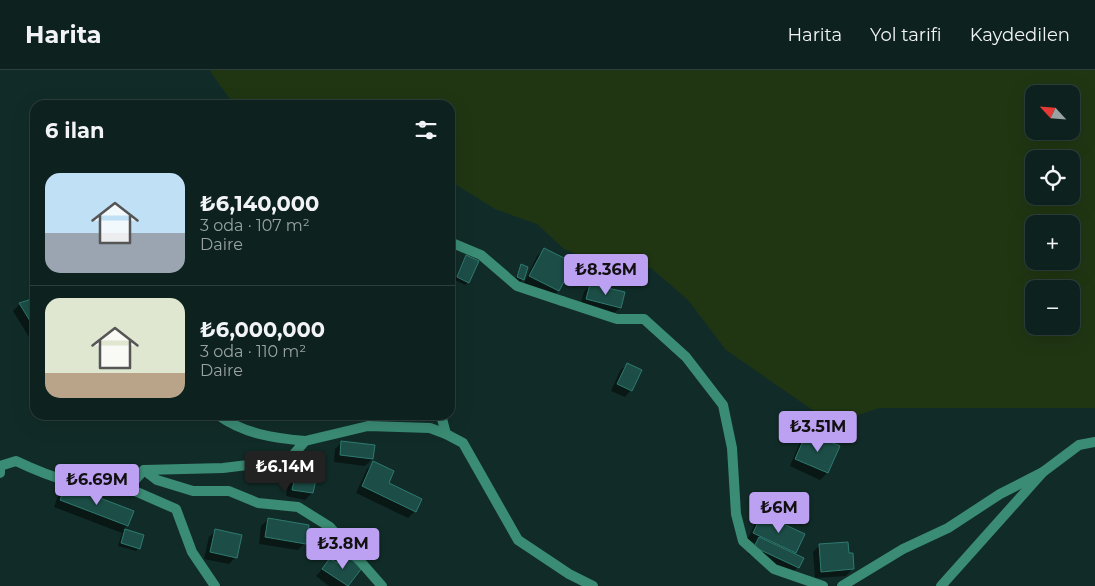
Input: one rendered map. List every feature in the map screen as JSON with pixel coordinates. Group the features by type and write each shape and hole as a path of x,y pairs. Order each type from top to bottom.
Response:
{"street":[{"path":"455,244 481,254 517,286 617,319 644,318 686,357 723,405 732,448 736,514 743,541 774,569 823,586"},
{"path":"225,420 267,437 304,441 368,426 430,428 446,434 462,443 518,540 569,574 593,586"},
{"path":"442,420 446,434"},
{"path":"128,488 144,470 222,468 289,460 304,441"},
{"path":"842,586 904,549 948,528 1000,494 1043,472 1079,445 1095,442"},
{"path":"0,473 0,466 16,461 51,477 96,488 128,488 176,508 192,552 215,586"},
{"path":"144,470 157,480 193,491 229,490 258,503 298,507 330,527 382,586"},
{"path":"941,586 1043,472"}],"green space":[{"path":"1095,70 1095,408 879,408 855,416 814,411 726,350 688,300 651,268 616,270 564,249 537,224 495,209 455,184 455,100 230,100 210,71"}],"building":[{"path":"544,248 574,263 559,291 529,276"},
{"path":"466,255 479,261 469,283 457,277"},
{"path":"521,264 528,267 524,280 517,277"},
{"path":"590,284 625,292 621,308 586,299"},
{"path":"30,300 30,321 19,303"},
{"path":"627,363 642,370 632,391 617,384"},
{"path":"807,432 840,446 828,473 795,459"},
{"path":"341,441 375,445 373,459 340,455"},
{"path":"373,461 394,471 389,483 422,499 416,512 362,486"},
{"path":"296,472 317,475 313,493 292,490"},
{"path":"66,485 134,511 128,526 60,500"},
{"path":"762,514 805,534 796,553 753,533"},
{"path":"268,518 309,525 306,544 265,537"},
{"path":"125,529 144,535 140,549 121,543"},
{"path":"215,529 242,535 237,558 210,552"},
{"path":"759,537 804,558 799,568 754,547"},
{"path":"848,542 849,553 853,553 854,569 821,572 819,544"},
{"path":"344,554 362,568 348,586 322,569 330,558 337,563"}]}
